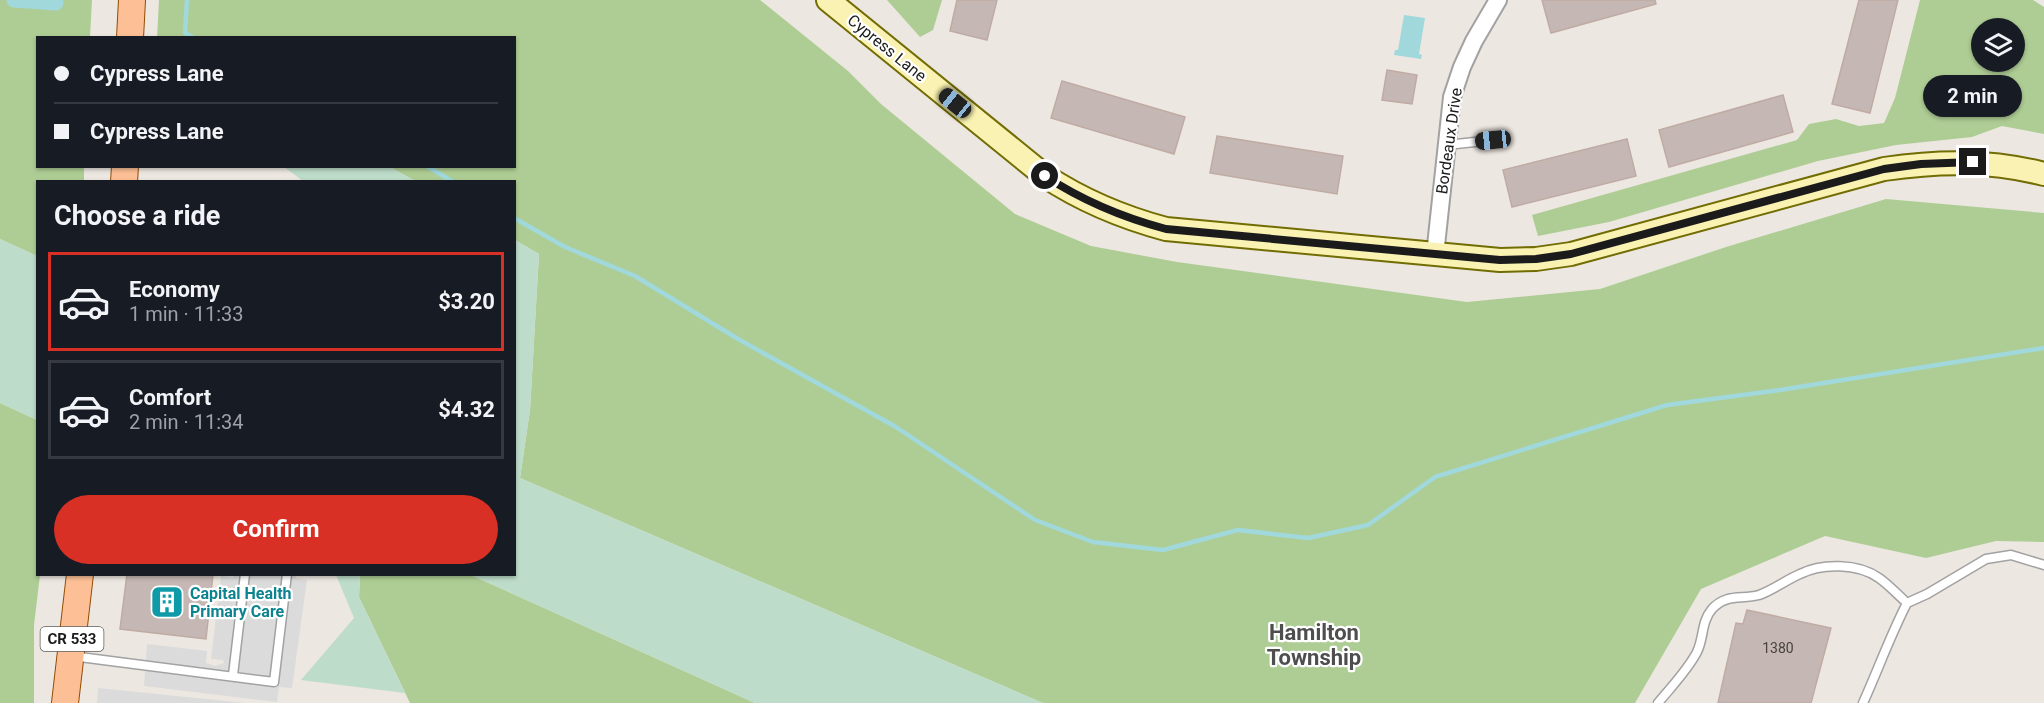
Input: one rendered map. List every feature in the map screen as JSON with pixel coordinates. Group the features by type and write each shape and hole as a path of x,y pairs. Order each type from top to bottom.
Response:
{"main road":[{"path":"130,36 132,0"},
{"name":"CR 533","path":"65,703 80,576"}],"street":[{"name":"Cypress Lane","path":"828,0 1045,176 1071,194 1130,219 1177,230 1436,255 1500,260 1536,259 1571,254 1884,169 1958,162 2018,167 2044,174"},
{"name":"Bordeaux Drive","path":"1436,255 1452,97 1462,67 1498,0"}],"lane":[{"path":"1447,144 1493,140"},
{"path":"1863,703 1888,641 1907,603 1927,594 1986,559 2011,555 2044,565"},
{"path":"1658,703 1697,652 1706,619 1713,608 1724,600 1734,596 1759,595 1802,573 1822,568 1843,567 1866,571 1879,578 1907,603"},
{"path":"233,675 244,576"},
{"path":"70,656 274,682 287,576"}],"green space":[{"path":"0,0 92,0 90,36 36,36 36,168 84,168 84,180 36,180 36,256 0,239"},
{"path":"159,0 760,0 848,71 881,104 1015,214 1091,246 1177,262 1467,302 1600,289 1726,247 1886,199 2044,213 2044,542 1996,541 1926,558 1825,536 1701,589 1635,703 1043,703 520,478 530,410 539,254 516,241 516,180 413,180 392,168 516,168 516,36 157,36"},
{"path":"887,0 942,0 933,30 920,37"},
{"path":"1920,0 2033,0 2044,7 2044,134 2002,126 1972,137 1896,145 1818,161 1609,222 1538,236 1532,215 1797,140 1809,124 1836,119 1859,126 1884,123 1895,98"},
{"path":"285,168 392,168 413,180 302,180"},
{"path":"0,239 36,256 36,420 0,403"},
{"path":"516,241 539,254 530,410 520,478 1043,703 755,703 473,576 516,576"},
{"path":"0,403 36,420 36,576 40,576 34,625 34,703 0,703"},
{"path":"336,576 360,576 359,597 405,693 301,680 354,618"},
{"path":"360,576 473,576 755,703 410,703 359,597"}],"shaded area":[{"path":"221,576 233,578 234,576 296,576 296,578 307,580 292,688 279,687 277,702 144,686 147,644 207,651 206,663 215,666 224,663 223,660 211,659"},
{"path":"98,688 245,703 97,703"}],"water":[{"path":"1404,15 1425,18 1419,54 1422,55 1421,59 1394,55 1395,50 1398,50"}],"building":[{"path":"957,0 997,0 987,40 950,31"},
{"path":"1542,0 1655,0 1656,4 1551,33"},
{"path":"1859,0 1898,0 1870,113 1832,104"},
{"path":"1387,70 1417,75 1412,104 1382,100"},
{"path":"1062,81 1185,117 1174,154 1051,118"},
{"path":"1783,95 1793,132 1669,167 1659,130"},
{"path":"1217,136 1343,156 1337,194 1210,173"},
{"path":"1627,139 1636,176 1512,207 1503,170"},
{"name":"Capital Health Primary Care","path":"127,576 213,576 206,639 120,629"},
{"path":"1747,610 1831,628 1811,703 1718,703 1736,623 1743,624"}],"waterway":[{"path":"14,0 56,3"},
{"path":"187,0 185,33 190,36"},
{"path":"430,168 450,180"},
{"path":"516,219 565,247 635,276 738,339 896,427 1035,520 1093,542 1163,550 1238,530 1308,538 1368,525 1435,477 1667,405 1780,390 2044,348"}],"place":[{"name":"Capital Health Primary Care","path":"167,602"}],"district":[{"name":"Hamilton Township","path":"1314,644"}],"route":[{"path":"1045,176 1071,194 1100,208 1166,229 1500,260 1536,259 1571,254 1884,169 1921,164 1973,162"}]}
